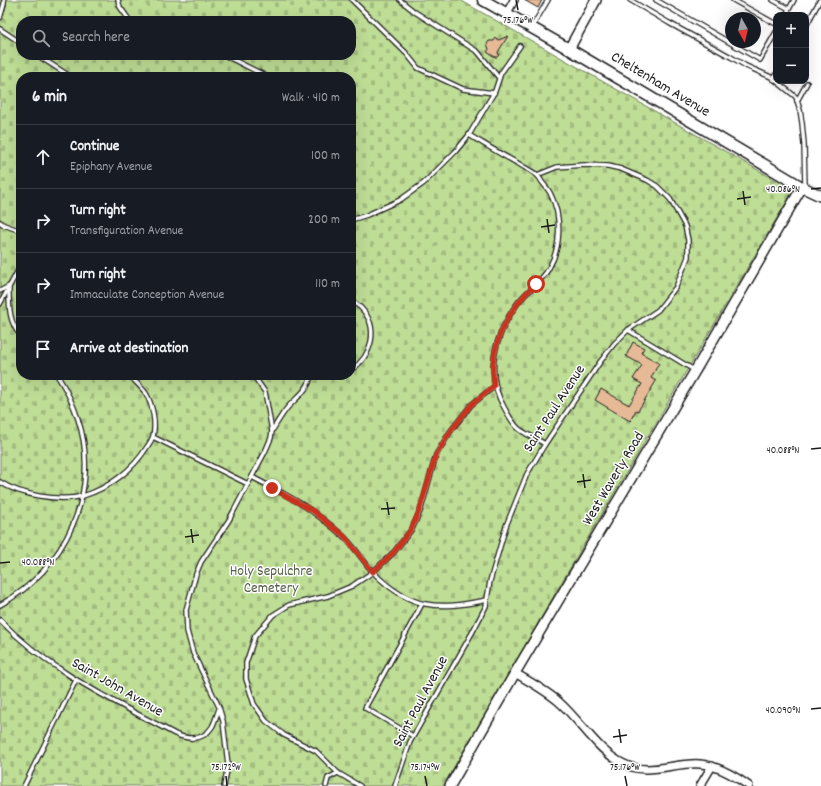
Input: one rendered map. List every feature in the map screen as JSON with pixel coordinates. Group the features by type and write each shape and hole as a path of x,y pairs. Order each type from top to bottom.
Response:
{"main road":[{"name":"Cheltenham Avenue","path":"483,0 803,187 821,196"}],"street":[{"path":"507,13 514,0"},
{"path":"569,49 596,0"},
{"name":"West Waverly Road","path":"450,786 515,673 803,187"},
{"path":"515,673 545,690 559,702 609,755 626,765 649,770 691,764 712,766 728,773 750,786"},
{"path":"700,786 712,766"}],"lane":[{"path":"0,18 4,0"},
{"path":"118,0 120,7 126,16"},
{"path":"352,0 406,53 418,68 463,89 494,93"},
{"path":"400,0 415,12 478,52 499,78"},
{"path":"532,28 548,0"},
{"path":"630,0 698,40 773,79"},
{"path":"656,0 760,60 773,37"},
{"path":"732,0 773,22"},
{"path":"772,0 789,9"},
{"path":"788,12 794,0"},
{"path":"809,20 820,0"},
{"path":"0,29 16,40"},
{"path":"356,218 400,200 424,183 455,152 469,135 494,93 501,74 520,46"},
{"path":"45,60 63,72"},
{"path":"234,60 258,72"},
{"path":"779,84 796,97 800,110 804,137 803,187"},
{"path":"797,101 806,84"},
{"path":"469,135 537,175 551,193 558,219 557,246 548,269 517,304 504,325 498,342 493,365 494,386 503,406 519,428 545,444"},
{"name":"Saint Paul Avenue","path":"395,786 413,736 486,606 490,581 506,526 528,474 545,444 600,362 628,330 658,310 676,287 688,257 688,240 685,226 670,199 657,186 647,180 635,174 608,166 584,165 557,167 537,175"},
{"path":"0,222 16,229"},
{"path":"0,304 16,274"},
{"path":"0,291 9,286"},
{"path":"9,286 9,304 12,321 16,328"},
{"path":"356,304 368,318 371,330 371,343 367,354 356,367"},
{"path":"628,330 695,371"},
{"path":"0,605 13,598 33,583 50,564 64,543 72,526 82,496 85,470 84,445 79,420 70,396 61,380"},
{"path":"0,482 8,488 32,495 58,498 82,496 124,475 141,457 153,437 154,416 146,394 134,380"},
{"path":"224,786 228,765 223,721 219,708 193,653 187,631 186,610 201,562 229,520 266,452 271,438 272,431 264,392 256,380"},
{"path":"272,431 287,408 304,392 310,380"},
{"path":"360,786 338,773 316,751 284,735 266,722 254,704 246,679 246,663 255,636 273,615 289,605 328,596 352,586 373,572 394,552 412,528 420,509 436,455 450,432 471,405 494,386"},
{"path":"153,437 248,484"},
{"path":"252,477 313,511 344,536 373,572 397,593 422,604 445,606 487,600"},
{"path":"413,736 365,708 422,604"},
{"name":"Saint John Avenue","path":"0,620 31,649 76,680 186,739 204,735 212,726 219,708"},
{"path":"24,786 76,680"},
{"path":"326,786 328,778 338,773"}],"green space":[{"name":"Holy Sepulchre Cemetery","path":"0,0 460,0 786,186 790,190 790,196 443,786 0,786"}],"building":[{"path":"524,0 542,0 538,8"},
{"path":"508,36 498,52 499,55 497,57 487,52 489,49 487,44 489,41 494,41 496,38 499,40"},
{"path":"633,342 644,348 641,353 659,363 651,378 656,381 638,411 636,410 630,421 595,400 601,389 629,405 642,384 633,379 642,365 626,356"}],"route":[{"path":"272,488 313,511 344,536 373,572 394,552 412,528 420,509 436,455 450,432 471,405 494,386 493,365 498,342 504,325 517,304 536,284"}]}
